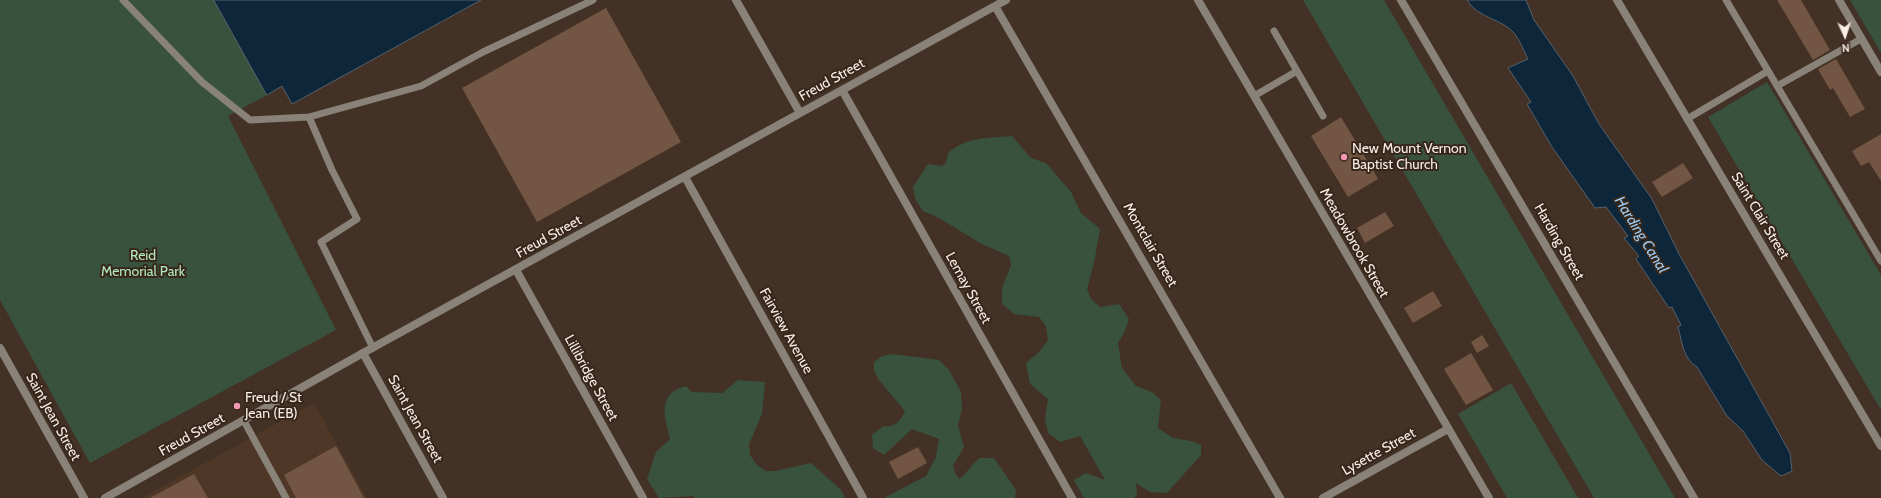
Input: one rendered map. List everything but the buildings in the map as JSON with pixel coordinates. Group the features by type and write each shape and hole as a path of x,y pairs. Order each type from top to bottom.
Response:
{"street":[{"path":"736,0 800,113"},
{"name":"Freud Street","path":"105,498 363,353 1006,0"},
{"name":"Meadowbrook Street","path":"1198,0 1489,498"},
{"name":"Harding Street","path":"1401,0 1694,498"},
{"name":"Saint Clair Street","path":"1617,0 1881,446"},
{"path":"1838,0 1881,72"},
{"name":"Montclair Street","path":"995,6 1280,498"},
{"name":"Lemay Street","path":"842,90 1072,498"},
{"name":"Fairview Avenue","path":"685,177 863,498"},
{"name":"Lillibridge Street","path":"516,270 642,498"},
{"name":"Saint Jean Street","path":"0,348 84,498"},
{"name":"Saint Jean Street","path":"363,353 443,498"},
{"name":"Lysette Street","path":"1323,498 1448,429"}],"lane":[{"path":"123,0 202,82 250,120 309,117 421,86 483,52 593,0"},
{"path":"1726,0 1881,261"},
{"path":"1274,31 1323,116"},
{"path":"1777,86 1861,38"},
{"path":"1254,96 1297,71"},
{"path":"1687,119 1768,71"},
{"path":"309,117 332,170 356,219 321,242 373,348"},
{"path":"244,421 286,498"}],"shaded area":[{"path":"314,403 367,498 141,498"}],"green space":[{"name":"Reid Memorial Park","path":"0,0 214,0 267,95 228,116 336,330 90,463 0,300"},
{"path":"1303,0 1384,0 1675,498 1594,498"},
{"path":"1850,0 1881,0 1881,53"},
{"path":"1767,82 1881,275 1881,410 1708,117"},
{"path":"1012,136 1031,158 1046,163 1071,192 1081,213 1100,229 1094,263 1087,289 1091,299 1100,307 1119,304 1129,319 1124,333 1118,343 1122,368 1136,386 1152,392 1161,400 1158,428 1173,438 1191,441 1201,445 1201,455 1167,493 1150,492 1136,483 1137,495 1134,498 1084,498 1074,480 1086,473 1105,480 1080,436 1060,442 1048,433 1045,419 1048,399 1030,384 1026,363 1040,351 1048,340 1046,326 1039,317 1014,314 1002,304 1002,288 1011,265 1009,256 980,243 939,218 923,211 915,199 913,187 928,164 941,166 946,163 948,153 970,141"},
{"path":"893,354 939,360 949,370 961,392 962,409 958,426 964,447 953,466 956,475 960,479 979,458 994,458 1016,490 1015,498 884,498 926,476 936,457 939,439 912,429 884,455 873,448 872,435 883,426 891,426 897,423 905,411 879,380 874,371 874,362 882,356"},
{"path":"738,380 765,382 762,414 749,444 750,455 757,465 766,471 775,471 811,463 841,490 845,498 696,498 693,496 659,498 647,479 656,452 670,439 665,415 666,400 676,390 686,386 692,392 722,393"},
{"path":"1511,383 1578,498 1507,498 1458,414"}],"water":[{"path":"214,0 481,0 292,104 282,86 267,95"},
{"name":"Harding Canal","path":"1467,0 1526,0 1534,20 1573,76 1599,124 1652,199 1678,252 1790,453 1792,471 1781,476 1762,460 1743,431 1727,416 1697,367 1692,364 1686,355 1678,327 1681,325 1672,307 1669,308 1636,259 1639,256 1624,238 1628,236 1606,207 1595,208 1552,147 1527,104 1531,102 1508,68 1528,59 1517,37 1504,25 1477,11"}],"place":[{"name":"New Mount Vernon Baptist Church","path":"1344,157"},
{"name":"Freud / St Jean (EB)","path":"237,406"}]}
